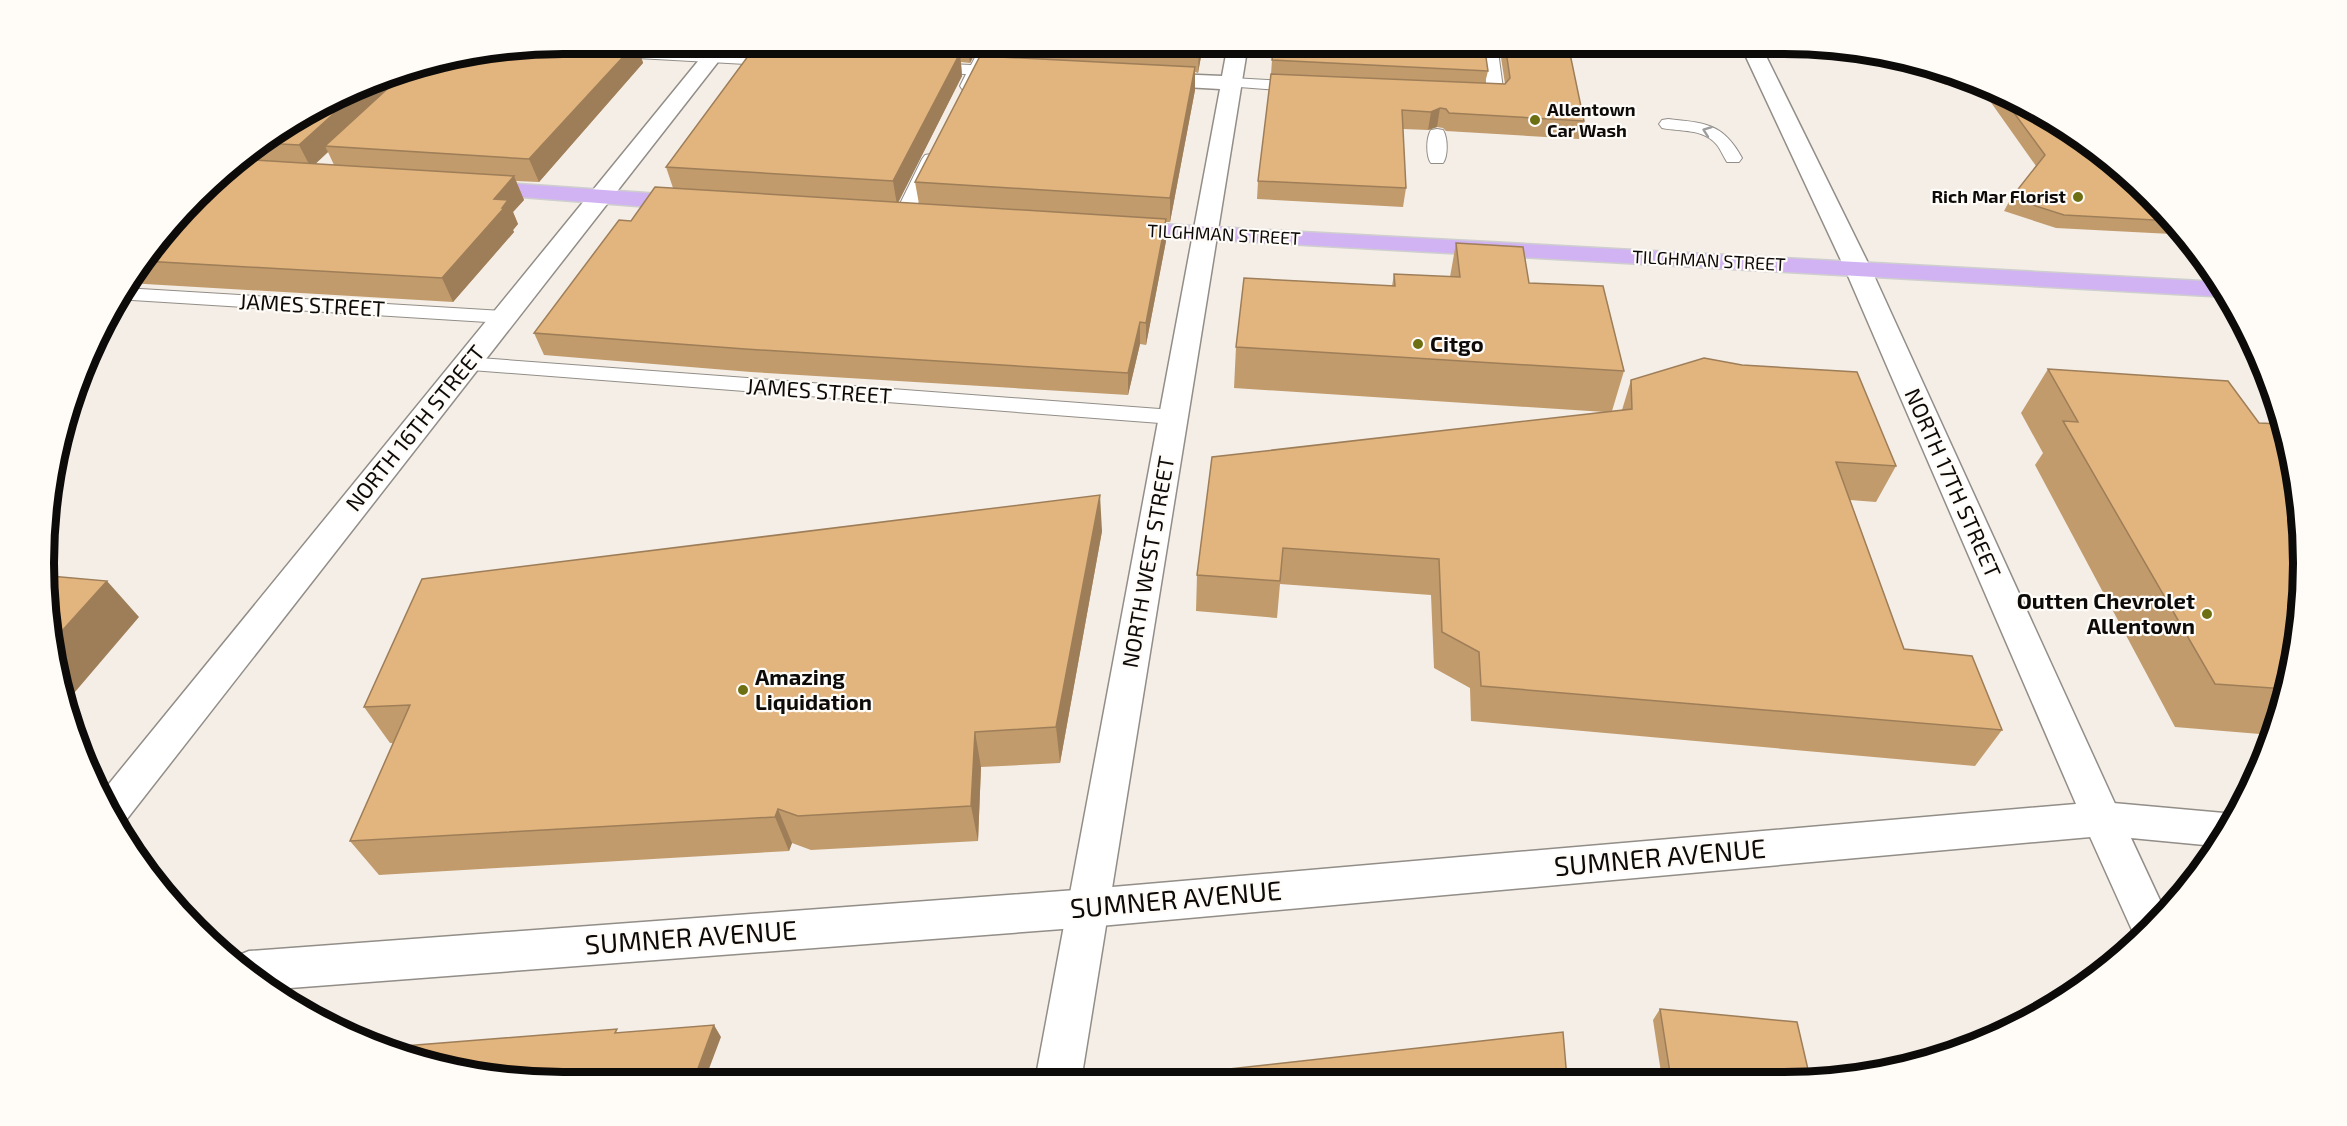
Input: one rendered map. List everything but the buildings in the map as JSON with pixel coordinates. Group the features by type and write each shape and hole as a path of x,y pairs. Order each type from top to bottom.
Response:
{"main road":[{"path":"449,186 717,205"},
{"name":"TILGHMAN STREET","path":"1101,228 2213,289"}],"street":[{"name":"NORTH 16TH STREET","path":"115,805 714,54"},
{"name":"NORTH WEST STREET","path":"1060,1072 1236,54"},
{"name":"NORTH 17TH STREET","path":"1755,54 1858,269 2147,919"},
{"path":"976,70 999,72"},
{"path":"1127,78 1232,83"},
{"name":"SUMNER AVENUE","path":"258,970 1089,908 2102,819 2217,830"}],"lane":[{"path":"736,54 791,62"},
{"path":"960,102 983,54"},
{"path":"1461,95 1496,96 1490,54"},
{"path":"906,67 976,70"},
{"path":"1232,83 1324,88"},
{"path":"1668,124 1708,129 1726,141 1733,158"},
{"path":"1437,134 1437,159"},
{"path":"903,216 939,143"},
{"name":"JAMES STREET","path":"131,295 503,317"},
{"name":"JAMES STREET","path":"466,364 1173,417"}],"place":[{"name":"Allentown Car Wash","path":"1535,120"},
{"name":"Rich Mar Florist","path":"2078,197"},
{"name":"Citgo","path":"1418,344"},
{"name":"Outten Chevrolet Allentown","path":"2207,614"},
{"name":"Amazing Liquidation","path":"743,690"}]}
